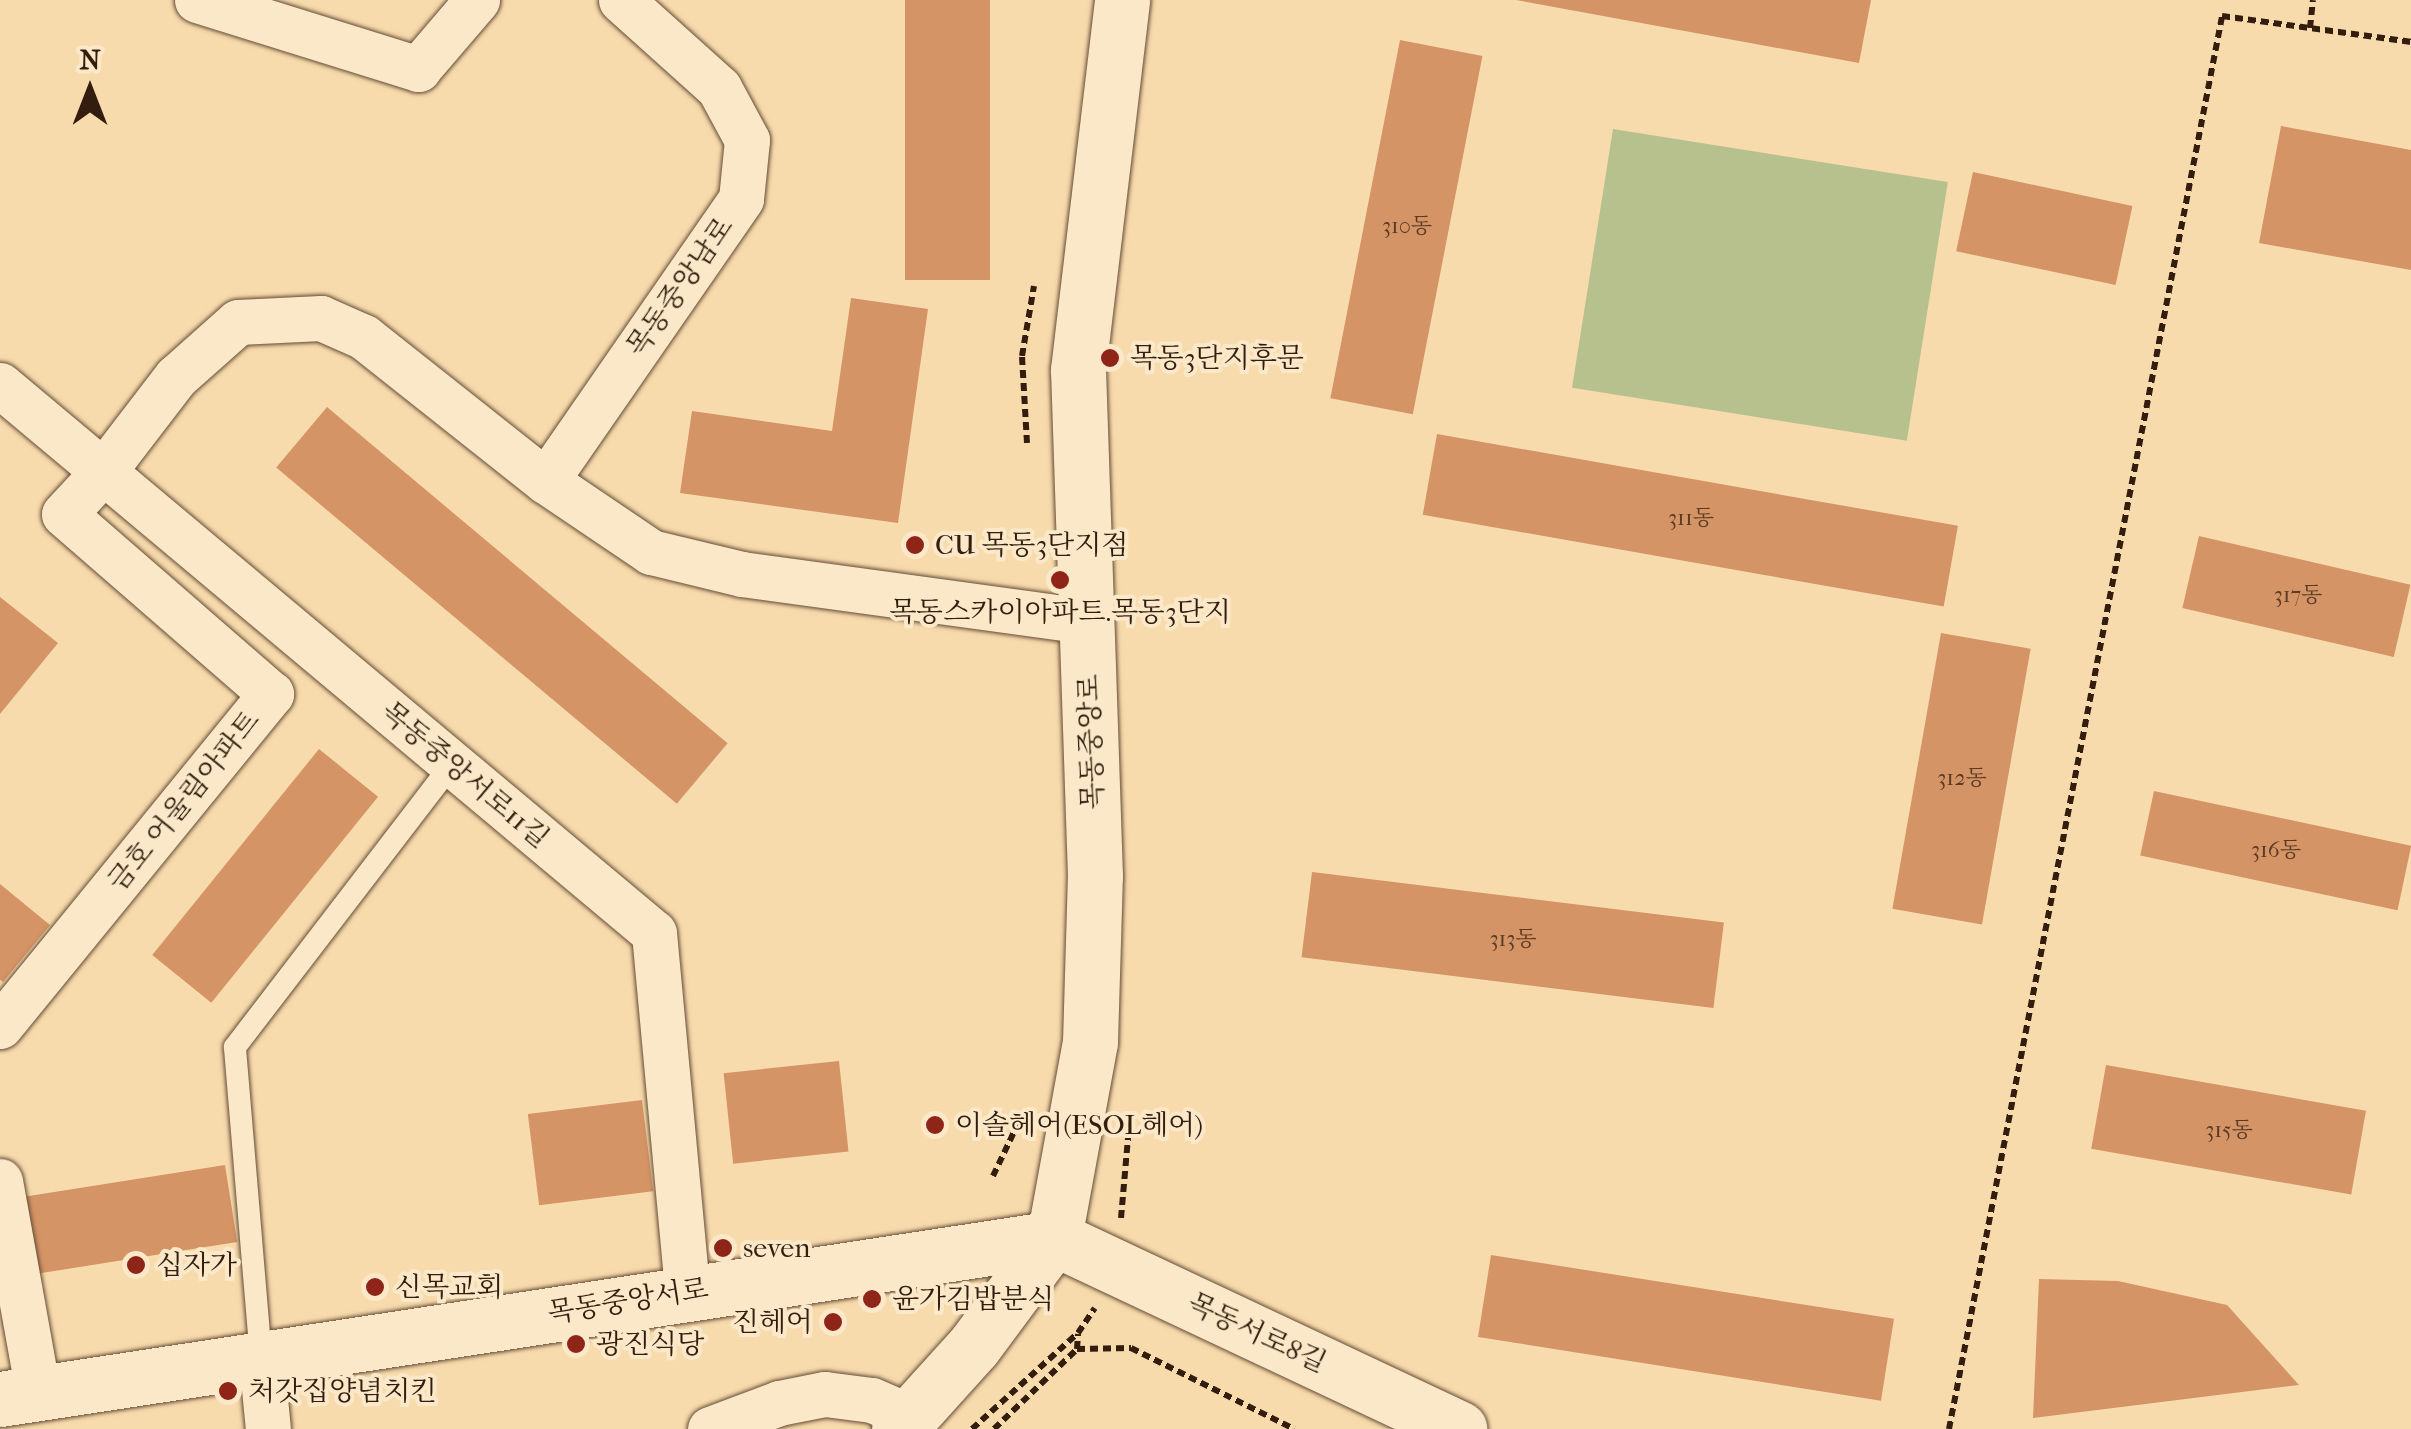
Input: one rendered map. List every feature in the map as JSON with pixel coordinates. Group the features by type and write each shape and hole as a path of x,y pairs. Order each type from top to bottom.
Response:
{"street":[{"path":"197,0 418,69 477,0"},
{"name":"목동중앙남로","path":"546,481 741,199 747,140 720,88 621,0"},
{"name":"목동중앙로","path":"905,1423 974,1346 1054,1238 1090,1042 1095,876 1078,370 1122,0"},
{"path":"103,472 176,376 238,322 321,318 364,337 546,481 652,552 742,574 1087,621"},
{"name":"목동중앙서로11길","path":"0,386 654,933 686,1292"},
{"name":"금호 어울림아파트","path":"0,1026 272,694 64,514 103,472"},
{"path":"0,1181 20,1404"},
{"name":"목동중앙서로","path":"20,1404 261,1358 1054,1238"},
{"name":"목동서로8길","path":"1054,1238 1459,1429"},
{"path":"261,1358 268,1429"},
{"path":"710,1429 779,1403 825,1394 872,1400 905,1423"}],"lane":[{"path":"261,1358 235,1048 452,764"}],"path":[{"path":"2310,28 2313,0"},
{"path":"1949,1429 2222,16 2411,42"},
{"path":"972,1429 1078,1333 1077,1349 994,1429"},
{"path":"1077,1349 1131,1348 1294,1429"}],"green space":[{"path":"1613,129 1948,182 1907,441 1572,388"}],"building":[{"path":"905,0 990,0 990,280 905,280"},
{"path":"1516,0 1871,0 1859,63"},
{"path":"1400,40 1482,56 1413,414 1330,398"},
{"path":"2281,126 2411,150 2411,270 2259,243"},
{"path":"1973,172 2132,206 2116,285 1956,251"},
{"path":"851,298 928,309 898,523 680,493 692,411 832,431"},
{"path":"327,407 728,743 677,804 276,468"},
{"path":"1437,434 1958,526 1944,607 1423,515"},
{"path":"2199,536 2410,585 2394,657 2182,608"},
{"path":"0,597 58,643 0,714"},
{"path":"1941,633 2031,649 1982,925 1892,909"},
{"path":"319,749 378,797 211,1003 152,955"},
{"path":"2154,791 2411,846 2398,910 2140,856"},
{"path":"1312,872 1724,923 1713,1008 1302,957"},
{"path":"0,884 50,925 3,982 0,980"},
{"path":"839,1061 849,1152 733,1164 724,1073"},
{"path":"2106,1065 2366,1111 2351,1195 2091,1149"},
{"path":"642,1100 653,1191 539,1205 528,1114"},
{"path":"225,1165 237,1242 32,1275 20,1198"},
{"path":"1491,1255 1894,1319 1881,1401 1478,1337"},
{"path":"2039,1279 2118,1281 2227,1305 2299,1385 2033,1418"}],"place":[{"name":"목동3단지후문","path":"1110,358"},
{"name":"CU 목동3단지점","path":"915,545"},
{"name":"목동스카이아파트.목동3단지","path":"1060,580"},
{"name":"이솔헤어(ESOL헤어)","path":"935,1125"},
{"name":"seven","path":"723,1248"},
{"name":"십자가","path":"136,1265"},
{"name":"신목교회","path":"375,1287"},
{"name":"윤가김밥분식","path":"872,1299"},
{"name":"진헤어","path":"833,1322"},
{"name":"광진식당","path":"576,1344"},
{"name":"처갓집양념치킨","path":"228,1391"}]}
